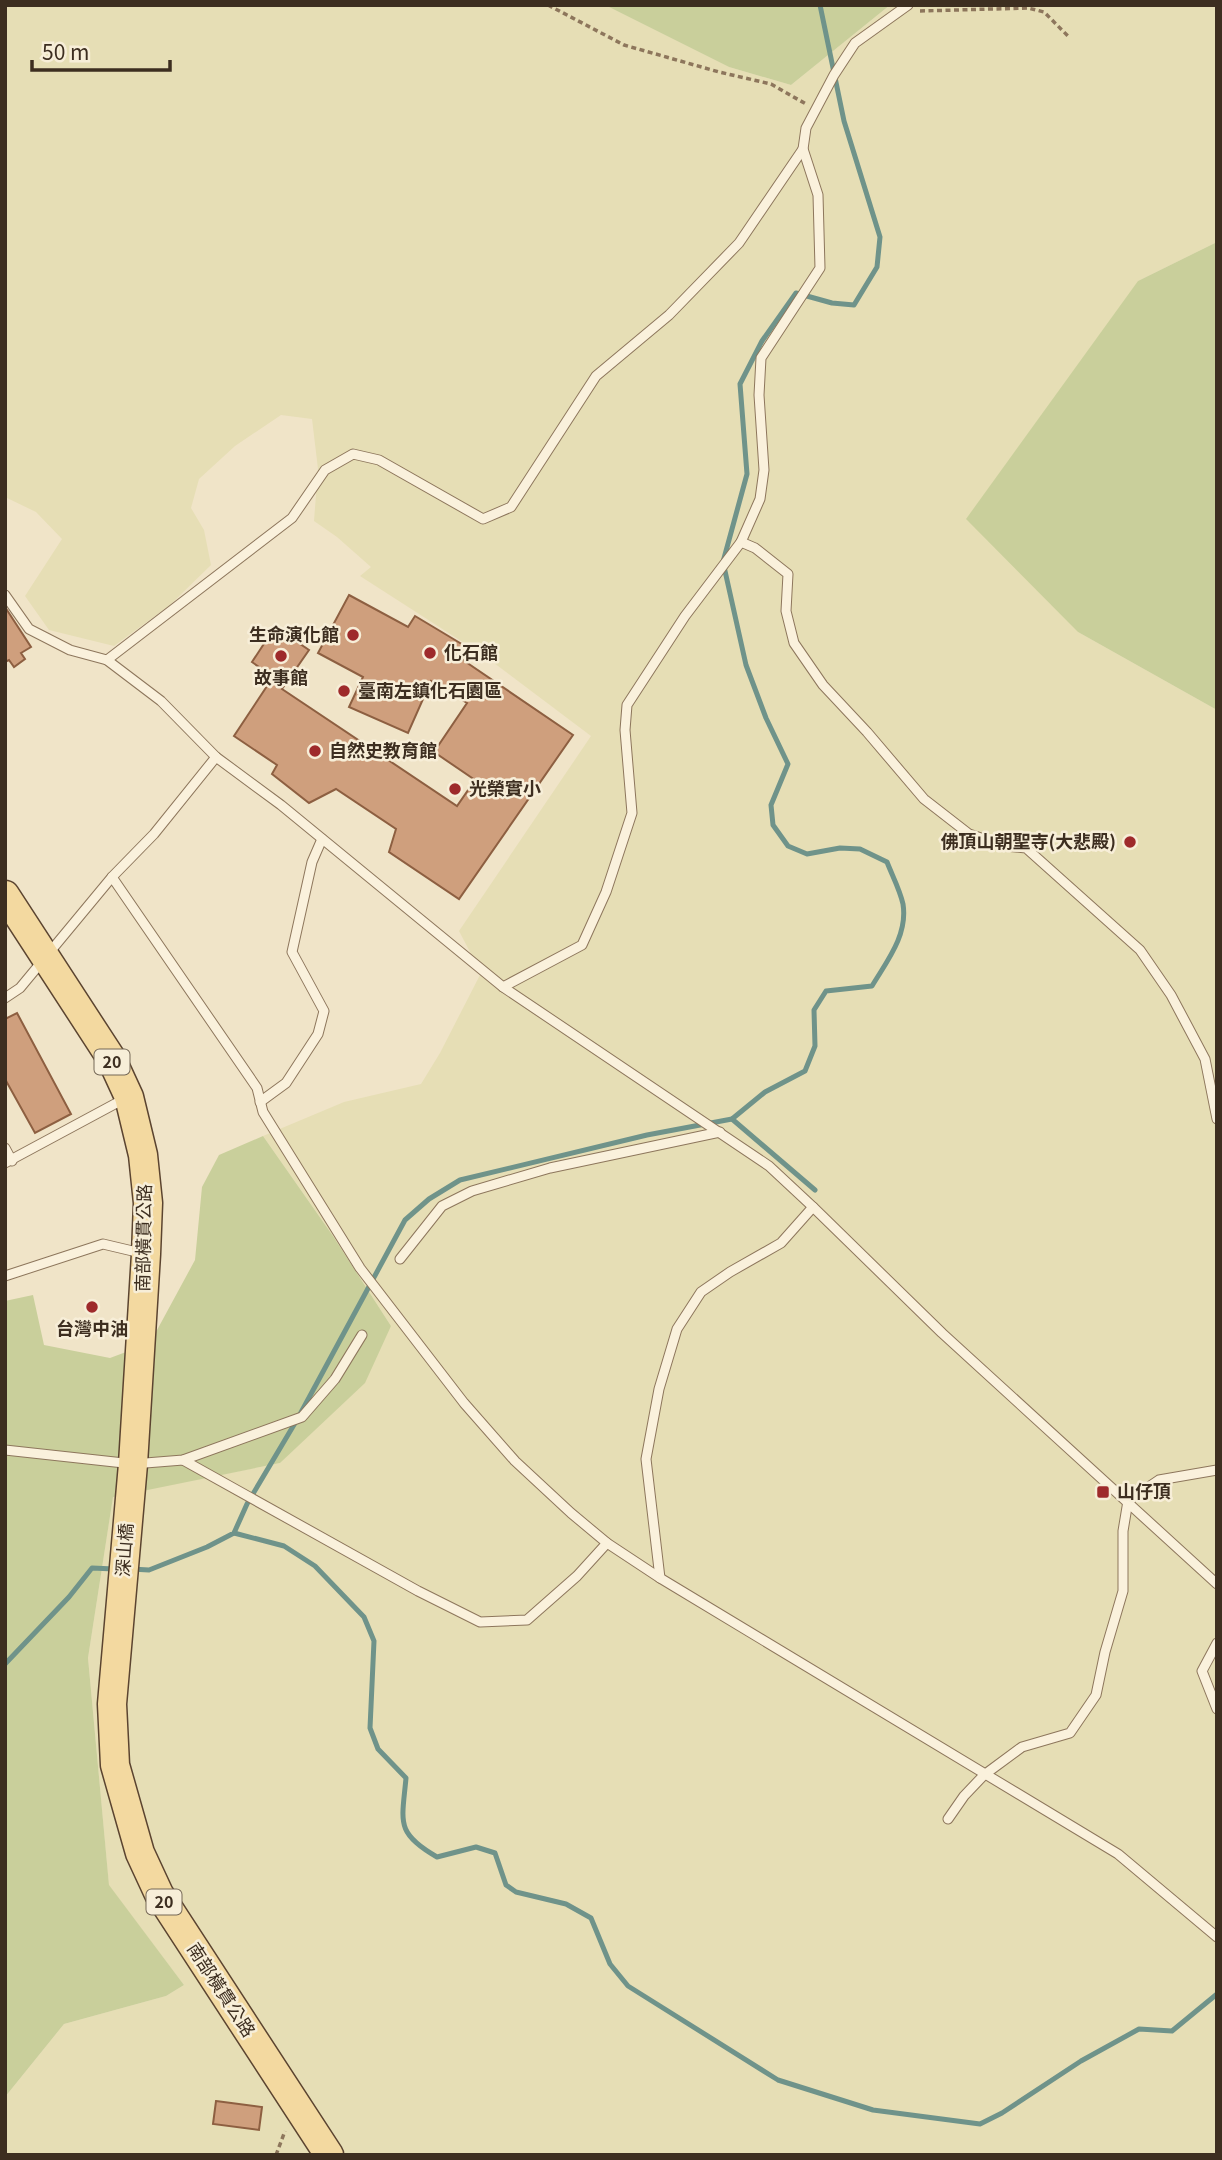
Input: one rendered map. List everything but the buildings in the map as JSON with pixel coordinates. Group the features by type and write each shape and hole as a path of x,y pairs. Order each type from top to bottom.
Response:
{"main road":[{"name":"南部橫貫公路","path":"5,895 111,1058 129,1097 143,1155 147,1191 146,1254 131,1478"},
{"name":"深山橋","path":"121,1609 131,1478"},
{"name":"南部橫貫公路","path":"121,1609 113,1704 115,1765 140,1853 159,1894 329,2155"}],"lane":[{"path":"107,660 292,518 325,470 353,454 379,460 483,519 511,507 596,376 669,315 739,243 803,149 806,128 814,109 855,43 904,8"},
{"path":"503,987 582,945 606,892 632,813 625,730 627,705 685,616 741,542 760,499 764,470 759,395 761,358 820,268 818,195 803,149"},
{"path":"741,542 755,548 788,574 786,611 794,643 823,685 923,799 969,834 1005,846 1026,848 1140,950 1171,995 1205,1059 1217,1119"},
{"path":"5,595 29,629 70,650 107,660 161,701 216,757 322,839 503,987 769,1166 942,1334 1217,1584"},
{"path":"5,998 20,988 216,757"},
{"path":"260,1102 286,1083 318,1034 324,1011 292,952 312,862 322,839"},
{"path":"112,877 257,1088 263,1112 360,1268 464,1404 515,1461 607,1543 660,1578 1118,1854 1217,1937"},
{"path":"5,1148 9,1162 129,1097"},
{"path":"400,1259 442,1206 472,1191 551,1168 720,1132"},
{"path":"660,1578 646,1459 659,1389 677,1329 701,1293 730,1272 781,1243 813,1207"},
{"path":"5,1276 103,1244 146,1254"},
{"path":"5,1450 131,1478 302,1417 335,1379 362,1335"},
{"path":"183,1460 418,1591 480,1622 527,1620 577,1576 607,1543"},
{"path":"948,1819 964,1796 984,1775 1022,1747 1070,1732 1096,1695 1123,1591 1123,1531 1128,1501 1159,1480 1217,1470"},
{"path":"1217,1643 1202,1671 1217,1709"}],"path":[{"path":"548,5 624,45 771,84 814,109"},
{"path":"904,8 978,11 1028,8 1044,12 1070,38"}],"shaded area":[{"path":"5,5 605,5 729,67 791,85 890,5 1217,5 1217,242 1138,281 1078,632 1217,710 1217,2155 5,2155 5,2097 64,2024 166,1996 184,1985 109,1886 88,1658 113,1496 280,1463 391,1326 333,1236 263,1136 344,1102 421,1084 481,973 459,931 591,736 486,657 360,576 371,567 314,521 318,469 312,419 281,415 235,446 199,479 191,508 204,530 211,565 170,605 114,646 49,630 25,596 62,539 36,512 5,497"}],"green space":[{"path":"605,5 890,5 791,85 729,67"},
{"path":"1217,242 1217,710 1078,632 966,519 1138,281"},
{"path":"263,1136 333,1236 391,1326 365,1383 280,1463 113,1497 88,1658 109,1885 184,1985 166,1996 64,2024 5,2097 5,1301 33,1295 44,1345 110,1358 150,1343 195,1260 202,1187 219,1155"}],"waterway":[{"path":"131,1569 149,1570 234,1533 247,1504 298,1418 405,1220 429,1199 460,1180 647,1135 732,1119 765,1092 805,1071 815,1046 814,1010 826,991 872,986 895,947 902,926 903,904 887,862 860,849 840,848 807,854 788,846 773,825 771,805 788,764 766,718 746,665 723,562 747,474 740,384 762,341 796,293 832,303 854,305 877,267 880,237 844,121 820,5"},
{"path":"732,1119 815,1190"},
{"path":"234,1533 284,1546 315,1566 364,1617 374,1641 370,1728 378,1749 406,1778 404,1825 414,1841 437,1857 476,1847 495,1853 506,1885 516,1892 566,1904 591,1918 610,1964 628,1986 778,2080 873,2110 980,2124 1002,2113 1081,2061 1139,2029 1172,2031 1217,1994"},
{"path":"5,1664 69,1597 92,1568 114,1569"}],"place":[{"name":"生命演化館","path":"353,635"},
{"name":"化石館","path":"430,653"},
{"name":"故事館","path":"281,656"},
{"name":"臺南左鎮化石園區","path":"344,691"},
{"name":"自然史教育館","path":"315,751"},
{"name":"光榮實小","path":"455,789"},
{"name":"佛頂山朝聖寺(大悲殿)","path":"1130,842"},
{"name":"台灣中油","path":"92,1307"},
{"name":"山仔頂","path":"1103,1492"}]}
